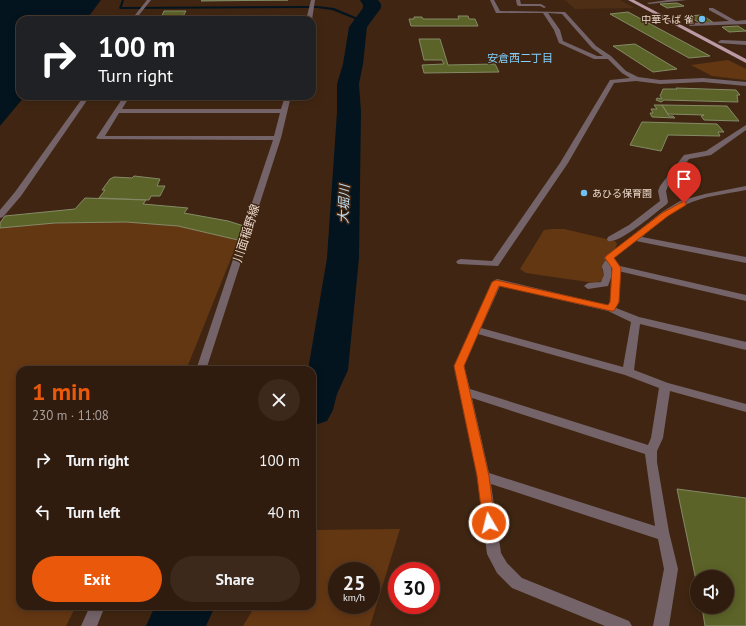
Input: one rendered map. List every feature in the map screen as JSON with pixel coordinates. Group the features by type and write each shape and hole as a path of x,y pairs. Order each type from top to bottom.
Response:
{"main road":[{"path":"630,0 746,61"},
{"path":"642,0 746,54"}],"street":[{"path":"310,16 313,0"},
{"path":"492,0 498,12 564,13 594,47 609,57 624,72 636,79"},
{"path":"518,0 519,5 540,2 552,12"},
{"path":"648,3 684,0"},
{"path":"711,9 736,23"},
{"path":"544,12 556,30 561,42 596,58 609,57"},
{"path":"692,25 746,22"},
{"path":"721,42 746,44"},
{"path":"461,262 495,264 564,163 608,85 612,81 636,79 660,82 703,80 746,84"},
{"path":"0,215 18,194 84,100"},
{"path":"124,100 100,138 277,138"},
{"name":"川面稲野線","path":"202,366 277,138 287,100"},
{"path":"117,110 284,111"},
{"path":"611,239 632,227 664,202 662,192 664,186 687,157 708,153 746,127"},
{"path":"744,298 617,268 609,258 665,214 684,203 706,196 746,188"},
{"path":"635,238 746,260"},
{"path":"624,626 541,594 517,582 502,568 494,554 483,476 459,366 496,282 611,309 636,320 746,346"},
{"path":"628,372 636,320"},
{"path":"475,330 628,372 665,386 746,408"},
{"path":"661,626 671,569 651,462 651,451 657,438 665,386"},
{"path":"464,391 651,451"},
{"path":"483,476 664,535"},
{"path":"89,626 96,610"}],"lane":[{"path":"137,16 149,0"},
{"path":"588,286 605,284 608,275 606,266 608,263 617,268 614,302 611,309"}],"shaded area":[{"path":"565,0 620,0 634,8 575,9"},
{"path":"728,60 746,69 746,80 712,76 691,65"},
{"path":"85,198 146,200 144,204 188,208 184,213 228,221 244,226 188,366 16,366 16,610 74,610 66,626 0,626 0,223 5,216 75,209"},
{"path":"564,229 615,241 617,244 616,247 602,270 604,274 603,280 595,283 526,273 520,269 544,230"},
{"path":"400,529 390,562 388,562 388,568 380,594 380,562 328,562 328,614 374,614 370,626 243,626 253,610 316,610 316,530"}],"water":[{"path":"0,0 101,0 89,16 16,16 16,100 22,100 0,126"}],"building":[{"path":"202,0 288,0 201,1"},
{"path":"677,3 684,6 667,8 660,4"},
{"path":"164,11 186,11 183,16 162,16"},
{"path":"628,12 710,56 689,58 610,14"},
{"path":"702,15 714,23 700,23 688,16"},
{"path":"458,16 468,16 469,19 475,19 478,26 411,26 409,19 414,19 414,17 422,17 423,19 459,19"},
{"path":"738,26 746,31 729,32 722,27"},
{"path":"419,39 440,39 448,65 495,64 499,72 424,73 422,65 444,64 442,60 424,60"},
{"path":"635,44 677,69 653,72 613,46"},
{"path":"676,88 736,90 740,95 737,95 738,102 664,100 661,102 656,100 657,98 662,99 660,96 663,89 677,89"},
{"path":"654,105 662,105 669,116 673,116 675,118 652,117 650,113 653,113 651,109 657,109"},
{"path":"662,105 727,106 739,121 704,120 701,116 704,115 668,114"},
{"path":"642,122 717,124 724,132 718,132 720,136 668,135 661,151 630,145"},
{"path":"134,176 160,179 157,186 165,186 160,196 151,196 149,200 99,198 105,190 102,190 110,179 114,177 132,178"},
{"path":"85,198 146,200 143,204 188,208 184,213 228,221 244,226 238,240 178,226 126,222 55,223 0,228 0,223 5,216 75,209"},
{"path":"677,489 746,498 746,626 705,626 703,614 734,614 734,570 694,570"}],"waterway":[{"path":"123,0 120,8 317,7 333,9 363,21"},
{"name":"大堀川","path":"316,397 328,370 343,258 349,112 348,84 353,64 358,27 372,8 372,4 368,0"},
{"name":"大堀川","path":"174,626 185,610"}],"place":[{"name":"中華そば 雀","path":"702,19"},
{"name":"あひる保育園","path":"584,193"}],"district":[{"name":"安倉西二丁目","path":"520,58"}],"route":[{"path":"489,523 483,476 459,366 496,282 611,309 614,302 617,268 609,258 652,226 665,214 684,203"}]}
